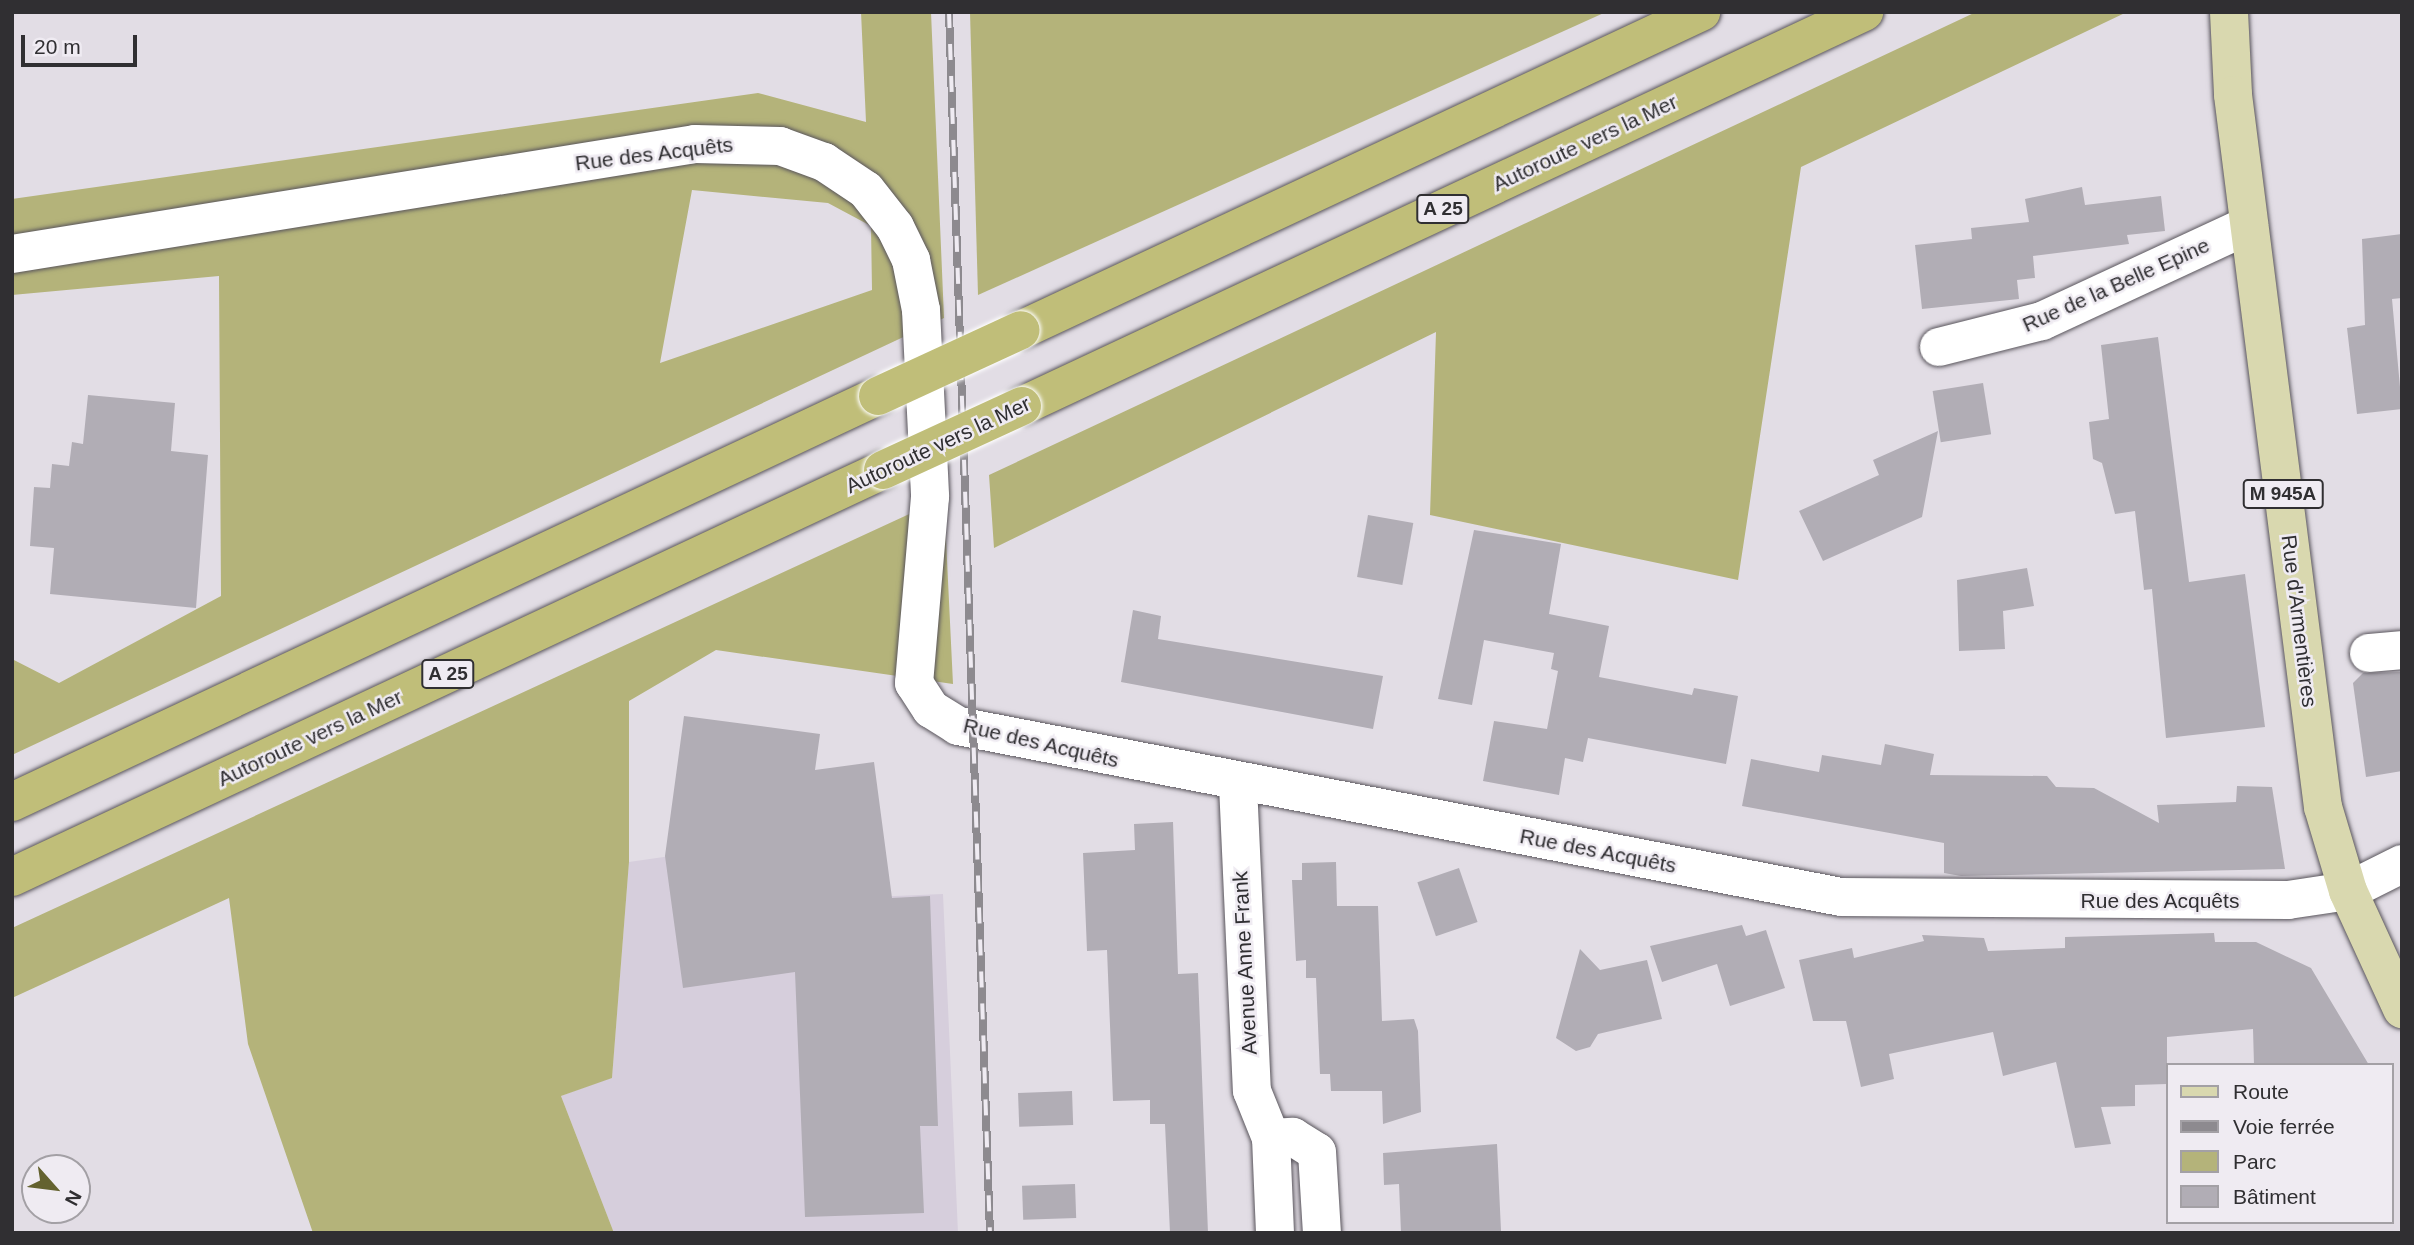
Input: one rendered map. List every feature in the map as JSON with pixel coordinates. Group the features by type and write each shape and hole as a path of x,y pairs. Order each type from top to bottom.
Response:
{"highway":[{"path":"12,802 1701,12"},
{"name":"Autoroute vers la Mer","path":"12,877 1864,12"}],"main road":[{"name":"Rue d'Armentières","path":"2214,12 2233,95"},
{"name":"Rue d'Armentières","path":"2229,12 2233,95 2323,807 2348,891 2402,1009"}],"street":[{"name":"Rue des Acquêts","path":"12,254 695,144 766,144 813,156 877,201 904,243 918,286 930,519 913,667 925,700 940,716 974,731 1238,785 1841,897 2288,900 2348,891 2402,864"},
{"name":"Rue de la Belle Epine","path":"1939,346 2042,321 2249,225"},
{"name":"Avenue Anne Frank","path":"1238,785 1252,1091 1270,1138 1275,1233"},
{"path":"1270,1138 1299,1138 1314,1147 1322,1233"}],"shaded area":[{"path":"775,841 847,898 943,894 958,1233 614,1233 561,1096 612,1077 629,862"}],"green space":[{"path":"861,12 931,12 944,318 12,755 12,659 59,683 221,596 219,276 12,295 12,199 758,93 866,122","holes":["692,190 828,203 871,226 872,290 660,363"]},
{"path":"970,12 1606,12 978,295"},
{"path":"1976,12 2127,12 1801,167 1738,580 1430,515 1436,332 994,548 989,475"},
{"path":"944,498 953,684 716,650 629,701 629,862 612,1078 561,1096 614,1233 313,1233 248,1044 229,898 12,998 12,928"}],"building":[{"path":"2082,187 2085,205 2161,196 2165,231 2127,235 2129,244 2033,256 2035,278 2017,280 2019,299 1922,309 1915,245 1972,239 1971,228 2029,222 2025,199"},
{"path":"2402,234 2402,298 2392,299 2402,409 2357,414 2347,328 2365,325 2362,239"},
{"path":"2158,337 2189,582 2245,574 2265,727 2166,738 2152,589 2144,590 2135,511 2115,514 2102,463 2093,459 2089,422 2109,419 2101,345"},
{"path":"1983,383 1991,434 1941,442 1933,391"},
{"path":"88,395 175,403 171,451 208,455 196,608 50,594 54,548 30,546 34,487 50,488 52,464 69,466 72,442 83,444"},
{"path":"1938,431 1922,517 1823,561 1799,511 1879,475 1873,460"},
{"path":"1368,515 1413,523 1402,585 1357,577"},
{"path":"1474,530 1561,544 1549,614 1609,626 1599,677 1692,695 1694,688 1738,696 1726,764 1588,738 1583,762 1565,758 1559,795 1483,781 1494,721 1547,729 1558,671 1551,669 1554,653 1484,640 1472,705 1438,699"},
{"path":"2027,568 2034,606 2003,611 2005,649 1959,651 1957,580"},
{"path":"1133,610 1161,616 1158,639 1383,676 1373,729 1121,682"},
{"path":"2402,672 2402,771 2366,777 2353,683 2363,673"},
{"path":"684,716 820,734 815,770 874,762 892,898 930,896 938,1126 920,1126 924,1213 805,1217 795,972 683,988 665,856"},
{"path":"1885,744 1934,754 1930,775 2047,776 2056,787 2094,788 2159,823 2157,805 2236,802 2237,786 2272,787 2285,869 1961,876 1944,873 1944,843 1742,806 1751,759 1819,772 1822,755 1881,765"},
{"path":"1173,822 1178,974 1198,973 1208,1233 1170,1233 1165,1124 1150,1124 1150,1100 1113,1101 1107,950 1087,951 1083,853 1135,850 1134,824"},
{"path":"1336,862 1337,906 1378,906 1382,1021 1414,1019 1418,1031 1421,1112 1383,1124 1382,1091 1331,1091 1330,1074 1320,1074 1316,978 1306,978 1306,960 1296,961 1292,880 1302,880 1302,863"},
{"path":"1459,868 1478,922 1436,936 1417,882"},
{"path":"1742,925 1746,936 1766,930 1785,988 1730,1006 1717,964 1662,982 1650,946"},
{"path":"2214,933 2215,942 2256,942 2311,968 2368,1063 2254,1063 2253,1029 2167,1037 2166,1084 2135,1085 2135,1106 2101,1107 2111,1144 2075,1148 2056,1062 2003,1076 1993,1032 1889,1054 1894,1079 1861,1087 1846,1021 1813,1021 1799,960 1852,948 1854,958 1924,941 1922,935 1984,938 1988,951 2065,948 2065,937"},
{"path":"1580,949 1600,970 1647,960 1662,1019 1598,1034 1590,1047 1576,1051 1556,1038"},
{"path":"1072,1091 1073,1125 1019,1127 1018,1093"},
{"path":"1497,1144 1501,1231 1401,1233 1399,1184 1384,1185 1383,1153"},
{"path":"1075,1184 1076,1218 1023,1220 1022,1186"}],"railway":[{"path":"949,12 990,1233"}]}
